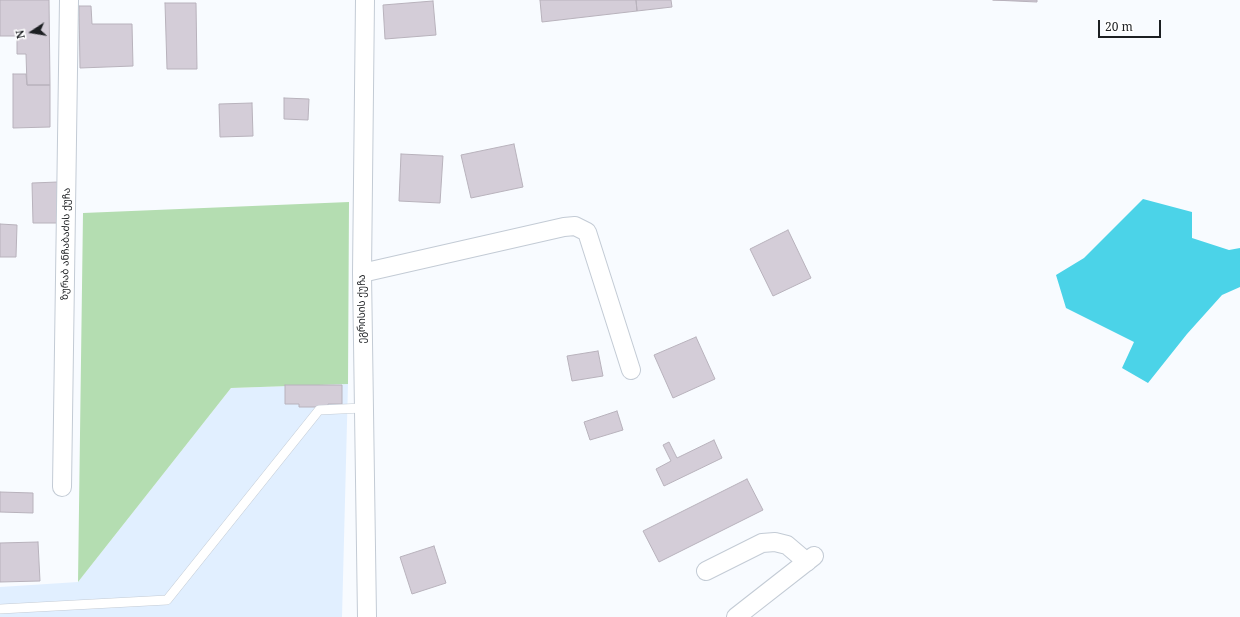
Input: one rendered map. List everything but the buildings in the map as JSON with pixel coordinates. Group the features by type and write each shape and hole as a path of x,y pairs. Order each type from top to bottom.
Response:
{"street":[{"name":"ზურაბ ანჩაბაძის ქუჩა","path":"62,487 69,0"},
{"name":"ეგრისის ქუჩა","path":"366,0 362,273 367,617"},
{"path":"362,273 564,226 575,226 587,232 631,370"},
{"path":"706,571 762,543 775,542 787,545 811,559 736,617"}],"lane":[{"path":"0,608 167,600 319,410 363,408"}],"shaded area":[{"path":"348,384 342,617 0,617 0,587 78,582 231,388"}],"green space":[{"path":"349,202 348,384 231,388 78,582 83,213"}],"water":[{"path":"1143,199 1192,212 1192,238 1229,250 1240,248 1240,287 1222,295 1187,334 1148,383 1122,368 1134,342 1066,308 1056,275 1084,258"}]}
